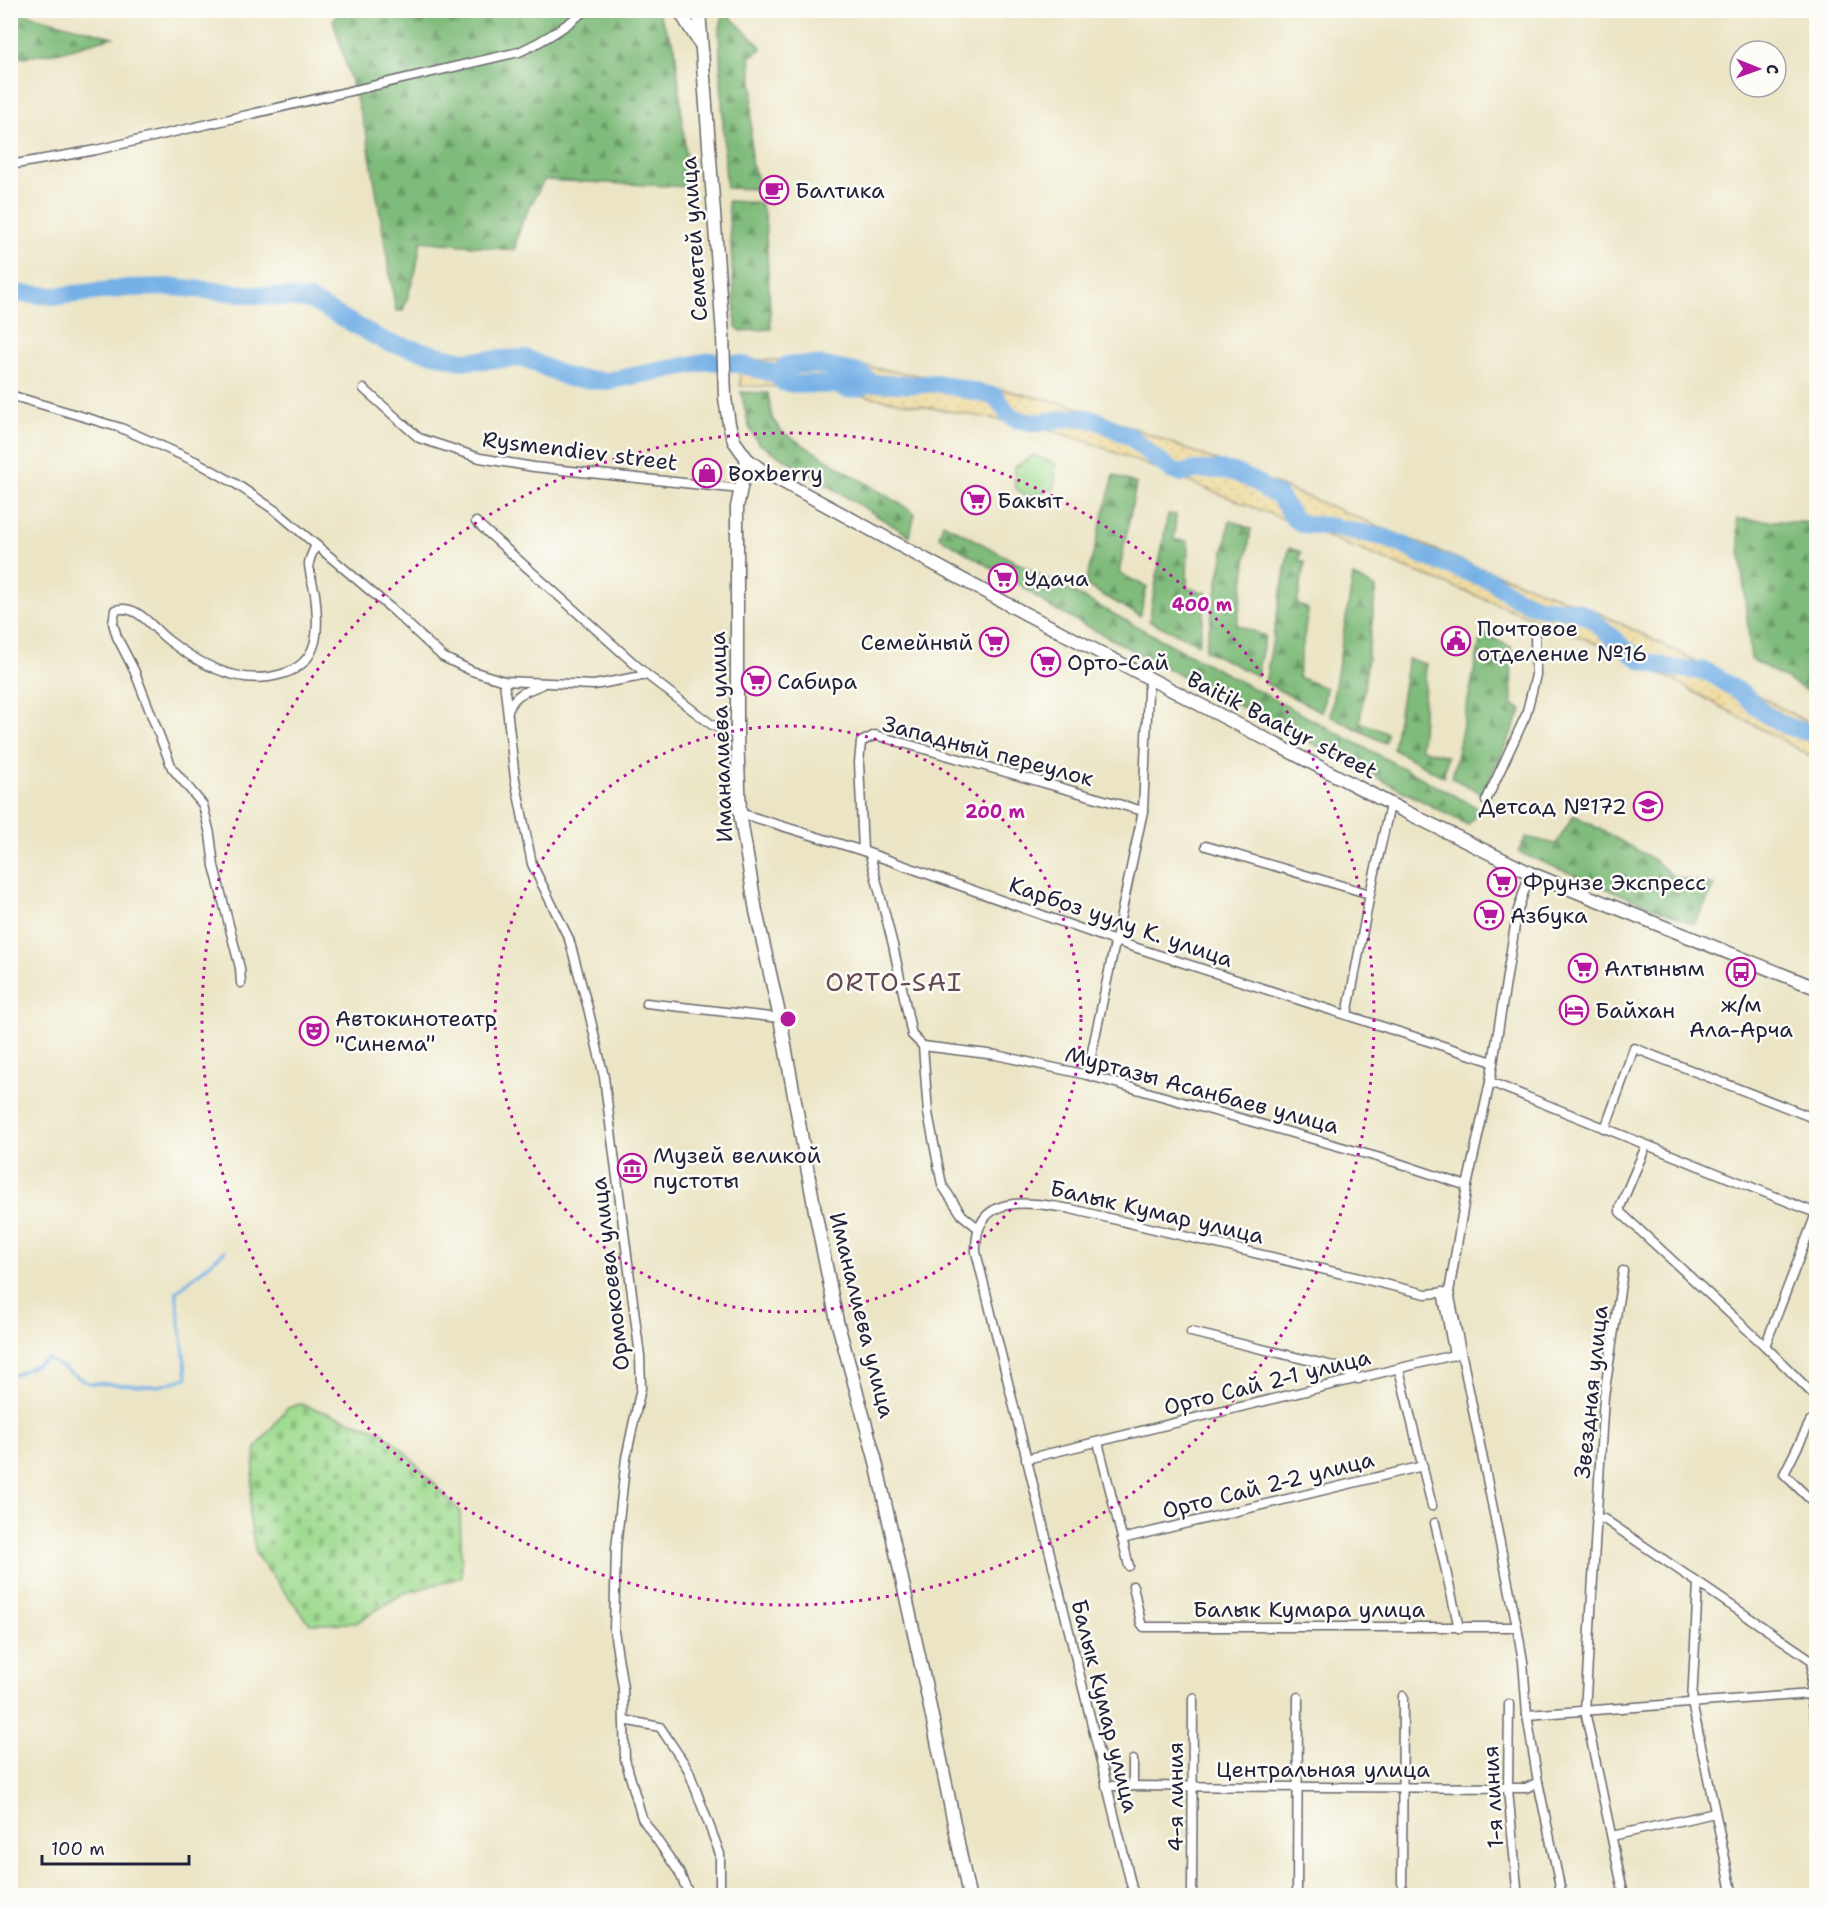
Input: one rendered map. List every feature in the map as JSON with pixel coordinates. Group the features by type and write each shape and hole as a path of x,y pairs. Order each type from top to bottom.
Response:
{"main road":[{"path":"679,10 701,46"},
{"name":"Семетей улица","path":"699,10 723,335 725,398 729,424 735,441 747,459"},
{"path":"701,46 709,10"},
{"name":"Иманалиева улица","path":"747,459 740,489 737,525 737,735 740,813 756,911 780,1018 837,1321 875,1458 923,1671 969,1896"},
{"name":"Baitik Baatyr street","path":"747,459 779,480 1150,680 1390,805 1530,873 1816,988"}],"street":[{"path":"10,165 96,150 519,52 568,26 585,10"},
{"name":"Rysmendiev street","path":"364,389 419,438 480,458 534,467 740,489"},
{"path":"10,395 121,428 197,462 236,484 276,511 394,611 443,657 472,671 504,681 594,685 647,675"},
{"path":"476,522 647,675 712,725 737,735"},
{"path":"241,982 240,968 214,866 210,834 202,805 172,768 134,670 117,637 113,615 115,610 123,608 133,610 188,654 232,676 259,678 292,672 313,651 316,611 309,562 316,545"},
{"path":"1486,801 1526,715 1536,675 1535,636"},
{"path":"1088,1075 1143,811 1150,680"},
{"name":"Ормокоева улица","path":"504,681 515,779 532,864 569,939 604,1077 640,1356 641,1388 626,1458 616,1548 614,1631 623,1688 625,1759 642,1818 679,1872 690,1896"},
{"path":"508,711 519,694 544,683"},
{"name":"Западный переулок","path":"866,853 859,763 861,742 875,735 1143,811"},
{"path":"1347,1015 1390,805"},
{"name":"Карбоз уулу К. улица","path":"740,813 866,853 1115,941 1493,1062"},
{"path":"1206,846 1370,894"},
{"path":"866,853 893,945 912,1035 923,1046 928,1113 942,1185 962,1215 978,1228"},
{"path":"1530,873 1517,914 1490,1082 1446,1292 1517,1627 1523,1661 1527,1715 1538,1782 1563,1896"},
{"path":"646,1003 780,1018"},
{"name":"Муртазы Асанбаев улица","path":"923,1046 996,1055 1088,1075 1398,1163 1467,1186"},
{"path":"1605,1129 1634,1048 1816,1119"},
{"path":"1490,1082 1816,1214 1765,1346"},
{"path":"1646,1146 1620,1207 1620,1212 1765,1346 1816,1397"},
{"name":"Балык Кумар улица","path":"1134,1896 976,1252 975,1238 978,1228 985,1216 1003,1205 1036,1203 1071,1209 1426,1294 1446,1292"},
{"name":"Звездная улица","path":"1623,1271 1604,1396 1585,1711 1624,1896"},
{"name":"Орто Сай 2-1 улица","path":"1026,1459 1455,1354 1446,1292"},
{"path":"1191,1332 1337,1368 1359,1379"},
{"path":"1399,1369 1432,1506"},
{"path":"1810,1422 1784,1473 1816,1505"},
{"path":"1098,1442 1129,1566"},
{"name":"Орто Сай 2-2 улица","path":"1122,1539 1423,1466"},
{"path":"1596,1518 1604,1518 1812,1661 1810,1694 1816,1725"},
{"path":"1436,1522 1460,1628"},
{"path":"1698,1583 1692,1703 1733,1896"},
{"name":"Балык Кумара улица","path":"1133,1586 1141,1623 1144,1627 1517,1627"},
{"path":"1527,1715 1810,1694"},
{"path":"1402,1883 1403,1696"},
{"path":"1297,1895 1298,1697"},
{"name":"4-я линия","path":"1192,1896 1193,1698"},
{"name":"1-я линия","path":"1509,1704 1508,1789 1517,1888"},
{"path":"624,1720 660,1728 688,1769 720,1854 720,1896"},
{"path":"1133,1760 1133,1786"},
{"name":"Центральная улица","path":"1106,1786 1508,1789 1526,1788 1538,1782"},
{"path":"1611,1836 1715,1813"}],"green space":[{"path":"341,10 657,11 675,47 689,187 544,180 522,222 514,250 421,241 416,270 403,311 396,311 367,136 333,20"},
{"path":"10,11 23,11 22,13 113,37 60,52 11,59"},
{"path":"724,11 762,48 750,57 753,91 751,162 762,189 726,188 719,32"},
{"path":"728,201 760,203 765,215 771,329 741,331 736,327"},
{"path":"741,392 768,393 772,418 782,432 915,513 910,536 758,443 749,427"},
{"path":"1034,455 1056,464 1054,489 1026,497 1015,487 1014,468"},
{"path":"1114,475 1136,484 1119,573 1147,587 1140,616 1085,585"},
{"path":"1168,514 1176,515 1174,540 1188,541 1187,588 1207,593 1199,644 1149,621"},
{"path":"1737,519 1816,523 1816,696 1751,659"},
{"path":"1230,520 1251,529 1237,625 1265,636 1257,676 1205,650"},
{"path":"943,523 1480,809 1468,825 1050,607 1019,584 939,537"},
{"path":"1289,548 1301,552 1299,560 1305,562 1297,604 1308,609 1298,677 1326,688 1322,712 1265,683"},
{"path":"1353,576 1376,588 1360,722 1387,733 1385,743 1330,716"},
{"path":"1482,632 1511,647 1512,704 1522,710 1483,794 1452,778"},
{"path":"1408,659 1426,664 1421,749 1447,756 1444,777 1393,749"},
{"path":"1574,815 1655,860 1672,876 1715,886 1694,924 1518,852 1526,837 1556,844"},
{"path":"300,1404 382,1431 404,1451 460,1511 462,1577 402,1594 356,1623 310,1624 256,1555 249,1515 256,1448 287,1408"}],"sand":[{"path":"739,360 825,360 990,387 1063,403 1098,414 1473,565 1591,609 1680,653 1816,727 1816,759 1667,677 1600,645 1086,441 1039,427 842,392 807,387 740,386"}],"waterway":[{"path":"10,293 58,296 128,288 174,287 310,300 386,342 462,361 525,358 569,378 607,381 710,361 739,364 776,374 787,365 819,365 860,373 872,383 916,385 936,383 989,395 996,397 1008,414 1015,419 1035,423 1077,417 1096,420 1131,437 1173,471 1183,473 1195,470 1222,470 1234,472 1258,483 1267,491 1278,495 1294,519 1303,524 1328,526 1383,537 1421,555 1492,581 1514,597 1538,607 1576,611 1591,618 1624,648 1643,661 1672,668 1704,671 1743,694 1765,714 1786,726 1816,735"},
{"path":"776,374 783,382 836,385 847,389 872,383"},
{"path":"10,1377 48,1359 88,1383 159,1386 187,1378 176,1292 225,1251"}],"place":[{"name":"Балтика","path":"774,190"},
{"name":"Boxberry","path":"707,473"},
{"name":"Бакыт","path":"976,500"},
{"name":"Удача","path":"1003,578"},
{"name":"Почтовое отделение №16","path":"1456,641"},
{"name":"Семейный","path":"994,642"},
{"name":"Орто-Сай","path":"1046,662"},
{"name":"Сабира","path":"756,681"},
{"name":"Детсад №172","path":"1648,806"},
{"name":"Фрунзе Экспресс","path":"1502,882"},
{"name":"Азбука","path":"1489,915"},
{"name":"Алтыным","path":"1583,968"},
{"name":"ж/м Ала-Арча","path":"1741,972"},
{"name":"Байхан","path":"1574,1010"},
{"name":"Автокинотеатр \"Синема\"","path":"314,1031"},
{"name":"Музей великой пустоты","path":"632,1168"}],"district":[{"name":"ORTO-SAI","path":"894,981"}]}
